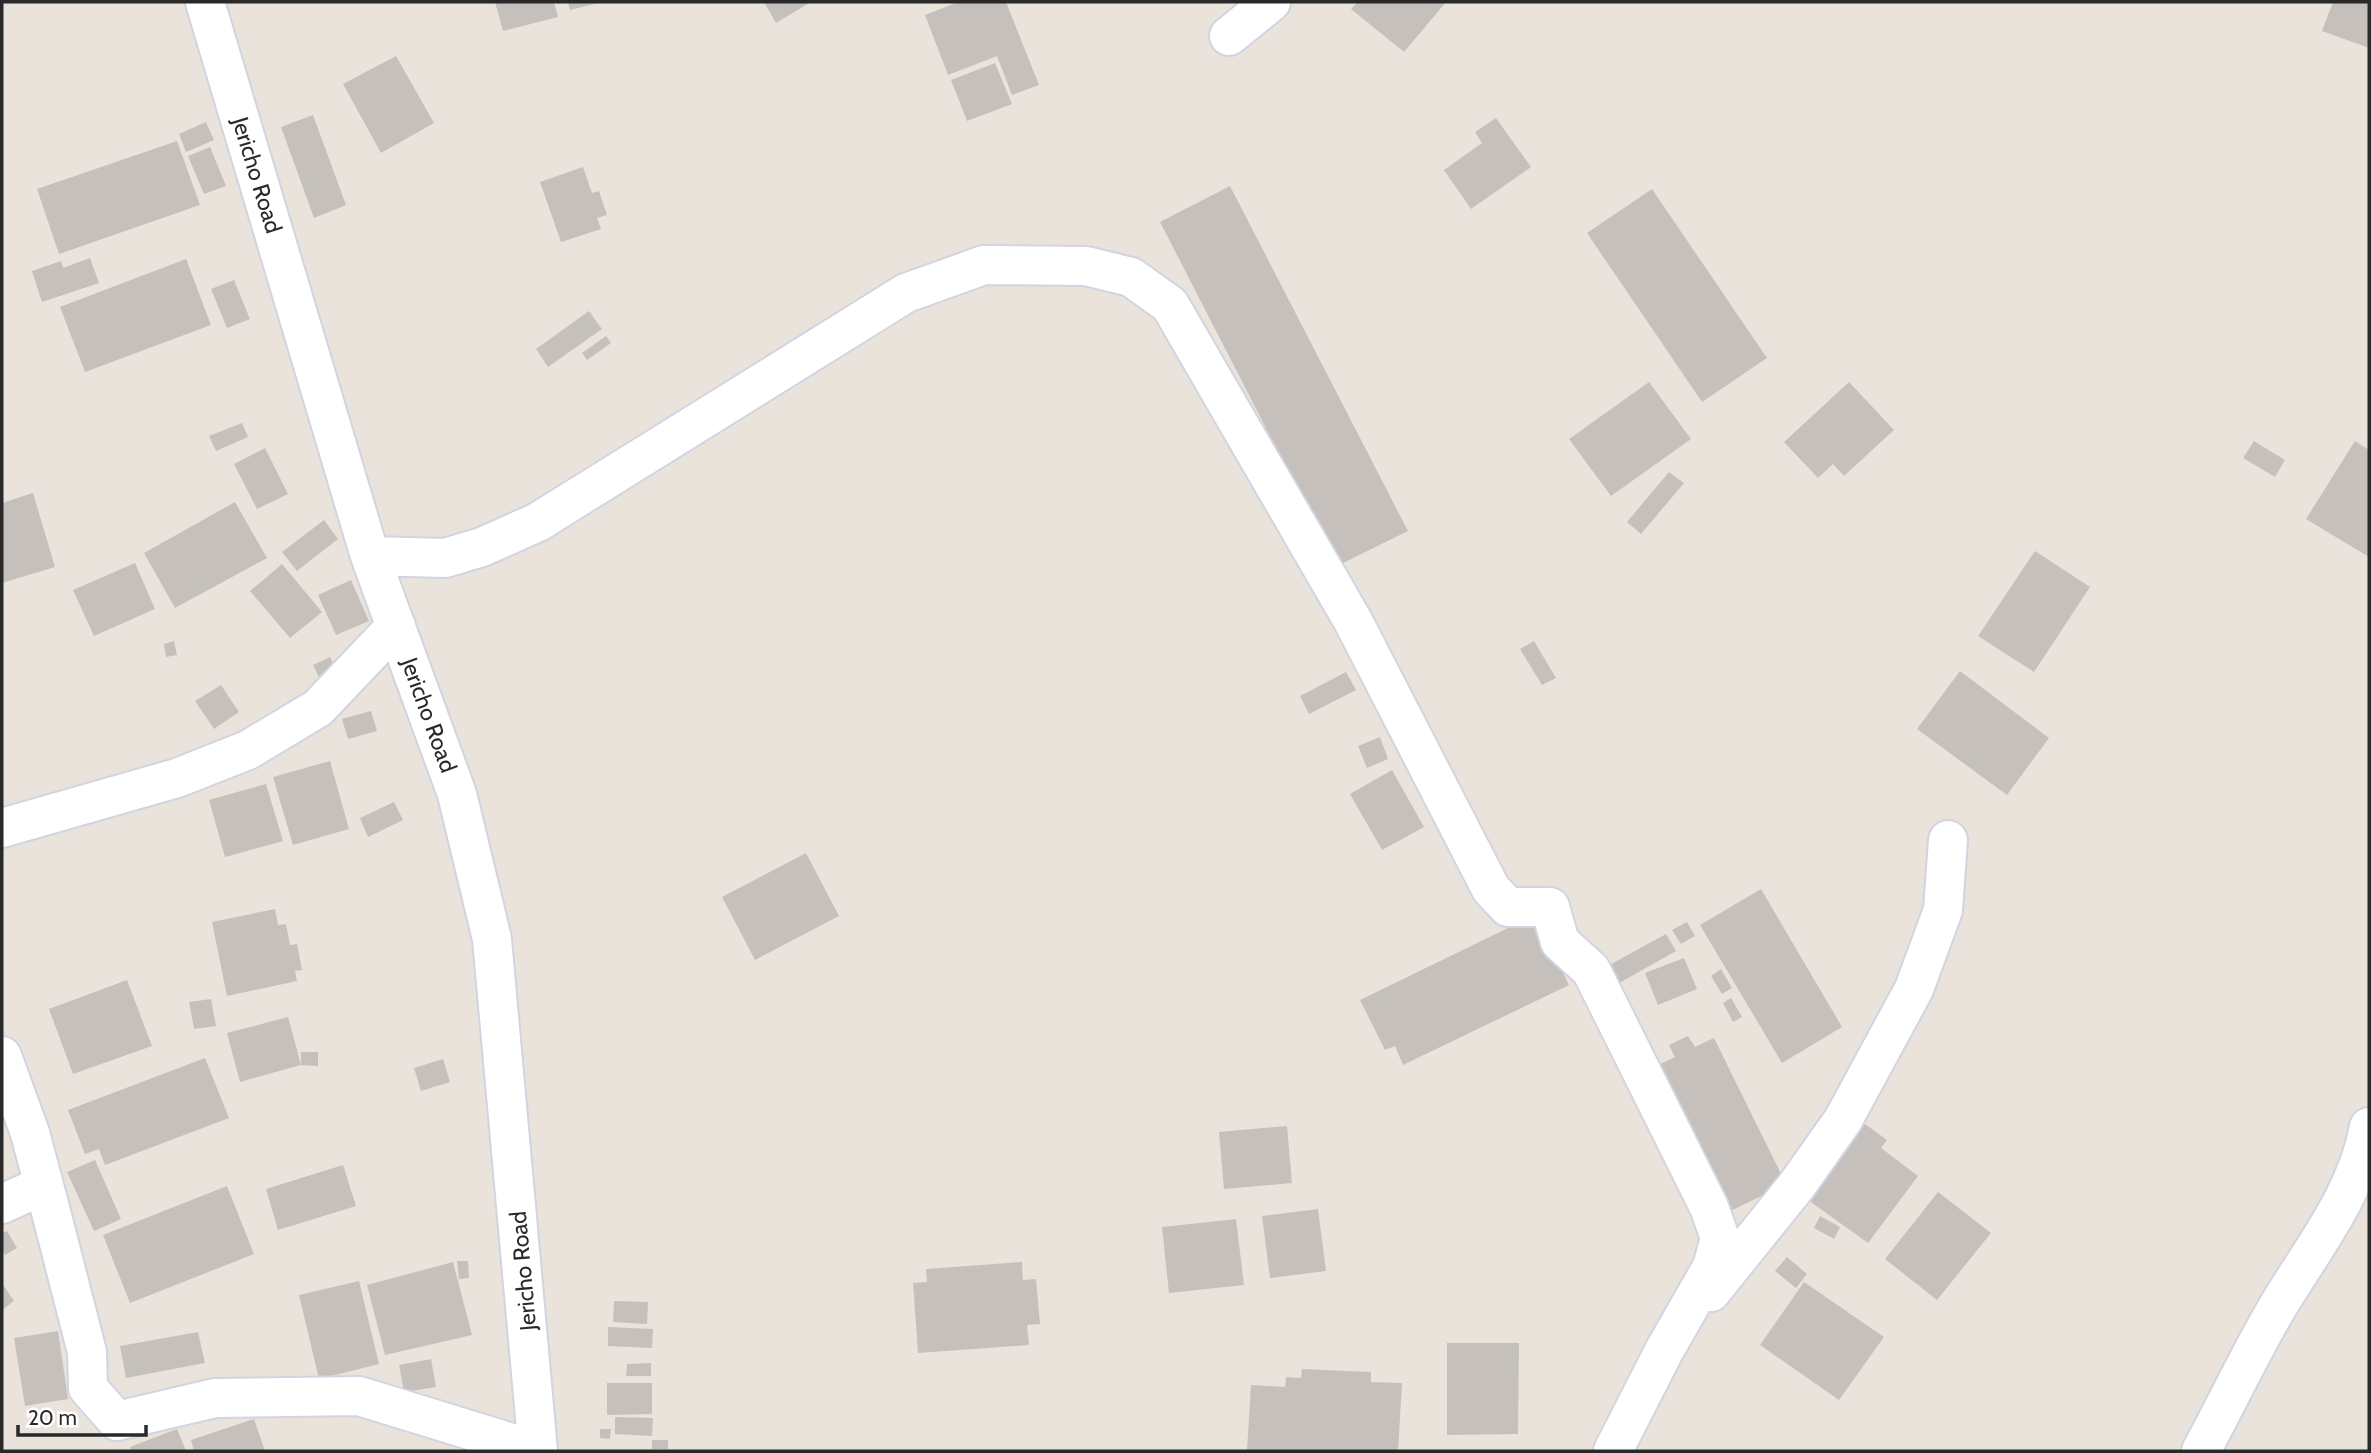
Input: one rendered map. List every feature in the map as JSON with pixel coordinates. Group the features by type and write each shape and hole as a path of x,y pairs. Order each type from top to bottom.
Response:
{"street":[{"name":"Jericho Road","path":"205,2 370,556 457,794 492,939 538,1451"},
{"path":"1229,36 1271,2"},
{"path":"370,556 444,558 482,547 538,522 906,293 984,265 1086,266 1131,277 1170,305 1353,621 1490,889 1508,907 1550,907 1560,942 1591,970 1709,1207 1720,1238 1712,1267 1664,1351 1613,1451"},
{"path":"2,828 177,778 248,750 318,708 396,626"},
{"path":"1664,1351 1797,1185 1843,1120 1914,989 1943,910 1948,840"},
{"path":"2,1056 30,1133 44,1185 87,1352 88,1388 117,1421 215,1398 359,1396 538,1451"},
{"path":"2207,1450 2274,1312 2337,1214 2365,1150 2369,1126"},
{"path":"2,1204 44,1185"}],"building":[{"path":"495,2 554,2 558,17 503,31"},
{"path":"568,2 598,2 598,3 570,10"},
{"path":"764,2 811,2 776,23"},
{"path":"958,2 1006,2 1039,85 1012,95 997,56 948,75 925,15"},
{"path":"1358,2 1446,2 1404,52 1351,9"},
{"path":"2333,2 2369,2 2369,48 2322,31"},
{"path":"396,56 434,123 381,153 343,84"},
{"path":"995,63 1012,104 967,121 951,80"},
{"path":"313,115 346,205 314,218 281,127"},
{"path":"1496,118 1531,167 1471,209 1444,170 1482,143 1475,132"},
{"path":"206,122 214,140 186,152 179,134"},
{"path":"177,141 200,205 59,254 37,189"},
{"path":"210,147 226,186 204,194 188,156"},
{"path":"583,167 592,193 599,191 607,215 597,218 601,229 561,242 540,182"},
{"path":"1230,186 1408,531 1337,566 1160,222"},
{"path":"1652,189 1767,358 1702,402 1587,233"},
{"path":"90,258 99,283 42,302 32,271 61,261 63,268"},
{"path":"186,259 211,325 85,372 60,307"},
{"path":"234,280 250,319 227,328 211,289"},
{"path":"589,311 602,329 548,367 536,349"},
{"path":"606,336 611,343 587,360 582,353"},
{"path":"1649,382 1691,439 1611,496 1569,439"},
{"path":"1849,382 1894,430 1844,476 1833,464 1818,478 1784,442"},
{"path":"242,423 248,437 216,451 209,436"},
{"path":"2254,441 2285,460 2275,477 2243,458"},
{"path":"2355,441 2369,450 2369,557 2306,519"},
{"path":"265,448 288,494 257,509 234,464"},
{"path":"1669,472 1684,483 1641,534 1627,522"},
{"path":"33,493 55,567 2,583 2,503"},
{"path":"235,502 267,558 175,608 144,553"},
{"path":"324,520 338,539 297,571 282,552"},
{"path":"2035,551 2090,587 2034,672 1978,636"},
{"path":"135,563 155,609 94,636 73,590"},
{"path":"282,564 322,612 290,638 250,591"},
{"path":"351,580 369,621 336,635 318,595"},
{"path":"174,641 177,655 166,657 164,644"},
{"path":"1534,641 1556,678 1542,685 1520,649"},
{"path":"330,657 337,671 320,679 313,665"},
{"path":"1960,671 2049,738 2007,795 1917,729"},
{"path":"1346,672 1356,690 1309,714 1300,696"},
{"path":"221,685 239,712 214,729 195,701"},
{"path":"371,711 377,731 348,739 342,719"},
{"path":"1380,737 1388,759 1367,768 1358,746"},
{"path":"330,761 349,829 293,845 273,777"},
{"path":"1392,770 1424,827 1382,850 1350,794"},
{"path":"266,784 283,841 225,857 209,800"},
{"path":"394,802 403,820 368,837 360,818"},
{"path":"806,853 839,916 755,960 722,897"},
{"path":"1761,889 1842,1027 1782,1063 1700,925"},
{"path":"275,909 278,925 286,924 290,945 297,944 302,970 295,971 297,981 227,996 212,922"},
{"path":"1535,915 1569,985 1403,1065 1395,1046 1385,1050 1360,1000"},
{"path":"1687,922 1695,936 1681,944 1672,930"},
{"path":"1666,934 1676,951 1614,986 1604,968"},
{"path":"1684,958 1697,989 1658,1005 1645,973"},
{"path":"1721,969 1732,988 1722,994 1711,976"},
{"path":"127,980 152,1046 73,1074 49,1009"},
{"path":"1731,998 1742,1017 1733,1022 1723,1003"},
{"path":"211,999 216,1026 194,1029 189,1002"},
{"path":"288,1017 301,1065 240,1082 227,1033"},
{"path":"1688,1036 1695,1047 1714,1038 1786,1184 1718,1217 1646,1071 1675,1057 1669,1045"},
{"path":"301,1052 318,1052 318,1066 301,1065"},
{"path":"205,1058 229,1118 105,1165 99,1149 85,1154 68,1110"},
{"path":"443,1059 450,1082 421,1091 414,1068"},
{"path":"1865,1124 1887,1140 1881,1148 1918,1176 1868,1243 1808,1200"},
{"path":"1287,1126 1292,1183 1224,1189 1219,1132"},
{"path":"95,1160 121,1219 94,1231 67,1172"},
{"path":"343,1165 356,1206 278,1230 266,1189"},
{"path":"227,1186 254,1254 130,1303 103,1235"},
{"path":"1938,1192 1991,1233 1937,1300 1885,1259"},
{"path":"1318,1209 1326,1271 1270,1278 1262,1216"},
{"path":"1820,1216 1840,1227 1834,1239 1814,1228"},
{"path":"1236,1219 1244,1285 1169,1293 1162,1227"},
{"path":"7,1231 17,1248 5,1255 2,1233"},
{"path":"1787,1257 1807,1274 1796,1288 1775,1271"},
{"path":"457,1261 468,1261 469,1278 459,1279"},
{"path":"453,1262 472,1335 385,1355 367,1285"},
{"path":"1022,1262 1023,1280 1036,1279 1040,1324 1027,1325 1029,1345 918,1353 913,1283 927,1282 926,1269"},
{"path":"359,1281 379,1364 319,1379 299,1295"},
{"path":"1804,1282 1884,1337 1839,1400 1760,1345"},
{"path":"2,1283 14,1301 2,1310"},
{"path":"614,1301 648,1302 647,1324 613,1322"},
{"path":"608,1327 653,1329 652,1348 608,1346"},
{"path":"58,1331 68,1399 25,1406 14,1338"},
{"path":"198,1332 205,1363 126,1378 120,1346"},
{"path":"1447,1343 1519,1343 1518,1434 1447,1435"},
{"path":"431,1359 436,1387 404,1392 399,1365"},
{"path":"651,1363 651,1376 626,1376 627,1364"},
{"path":"1302,1369 1371,1372 1371,1382 1402,1383 1398,1451 1247,1450 1251,1385 1285,1387 1286,1377 1301,1378"},
{"path":"607,1383 652,1383 652,1414 607,1415"},
{"path":"615,1417 653,1418 652,1436 615,1434"},
{"path":"254,1419 265,1451 194,1451 191,1440"},
{"path":"177,1429 186,1451 131,1451 130,1447"},
{"path":"600,1429 611,1429 610,1439 600,1438"},
{"path":"652,1440 668,1440 668,1449 652,1449"}]}
